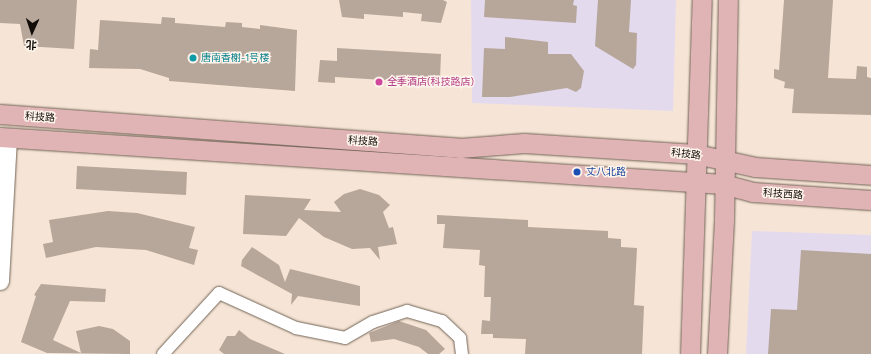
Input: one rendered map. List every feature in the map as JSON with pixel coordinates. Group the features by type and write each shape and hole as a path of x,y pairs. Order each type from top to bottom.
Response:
{"main road":[{"path":"690,354 702,0"},
{"path":"717,354 725,162 728,0"},
{"name":"科技路","path":"0,114 460,148 524,143 696,154 725,162"},
{"name":"科技路","path":"4,137 696,183"},
{"path":"725,162 871,175"},
{"name":"科技西路","path":"696,183 723,184 753,192 871,200"}],"street":[{"path":"0,281 4,137"},
{"path":"163,354 219,293 296,328 345,338 373,322 407,311 442,321 460,338 462,354"}],"shaded area":[{"path":"471,0 676,0 673,111 472,103"},
{"path":"752,231 871,235 871,354 746,354"}],"building":[{"path":"0,0 77,0 74,49 24,46 20,24 0,23"},
{"path":"339,0 443,0 447,2 441,23 421,21 422,14 403,12 403,17 364,14 364,19 342,17"},
{"path":"485,0 574,0 573,5 577,6 576,23 484,17"},
{"path":"598,0 631,0 629,32 637,33 636,65 633,69 595,46"},
{"path":"784,0 833,0 828,78 856,79 857,66 867,67 867,77 871,78 871,115 792,113 794,89 784,88 785,82 774,78 774,69 779,70"},
{"name":"唐南香榭-1号楼","path":"162,17 175,18 175,23 225,27 226,22 242,23 242,27 260,29 260,25 297,30 295,91 169,81 169,78 140,69 89,68 90,49 98,50 100,20 161,24"},
{"path":"505,37 548,42 548,54 571,54 584,71 581,88 576,92 567,88 510,97 482,97 484,48 505,49"},
{"path":"337,48 441,54 440,79 432,79 432,83 335,77 335,83 318,82 320,60 337,61"},
{"path":"77,166 187,172 186,195 76,189"},
{"path":"360,189 379,195 390,205 383,212 389,228 393,227 397,244 378,247 380,260 370,248 352,249 324,237 299,218 286,236 243,234 245,195 311,199 304,210 341,212 334,202 344,194"},
{"path":"108,211 137,213 195,227 189,248 198,250 194,265 146,250 96,247 46,258 43,244 53,242 49,220"},
{"path":"437,215 528,220 528,227 608,231 608,238 621,239 621,247 637,248 634,305 644,306 642,354 525,354 526,339 493,338 493,334 481,334 482,320 490,321 491,297 484,297 485,266 479,265 480,250 443,248 445,224 437,224"},
{"path":"252,247 279,265 285,282 290,269 360,286 360,306 298,296 291,305 292,294 241,266 242,260"},
{"path":"801,250 871,254 871,354 768,354 771,309 797,310"},
{"path":"41,284 106,289 105,302 70,301 53,340 81,353 76,331 99,326 113,329 130,341 130,354 47,353 21,342 36,296 34,295"},
{"path":"399,321 426,330 445,349 439,354 428,354 419,347 394,339 371,342 369,333"},
{"path":"239,330 250,339 285,354 224,354 219,350 227,336 235,336"}],"place":[{"name":"唐南香榭-1号楼","path":"193,58"},
{"name":"全季酒店(科技路店)","path":"379,82"},
{"name":"丈八北路","path":"577,172"}]}
